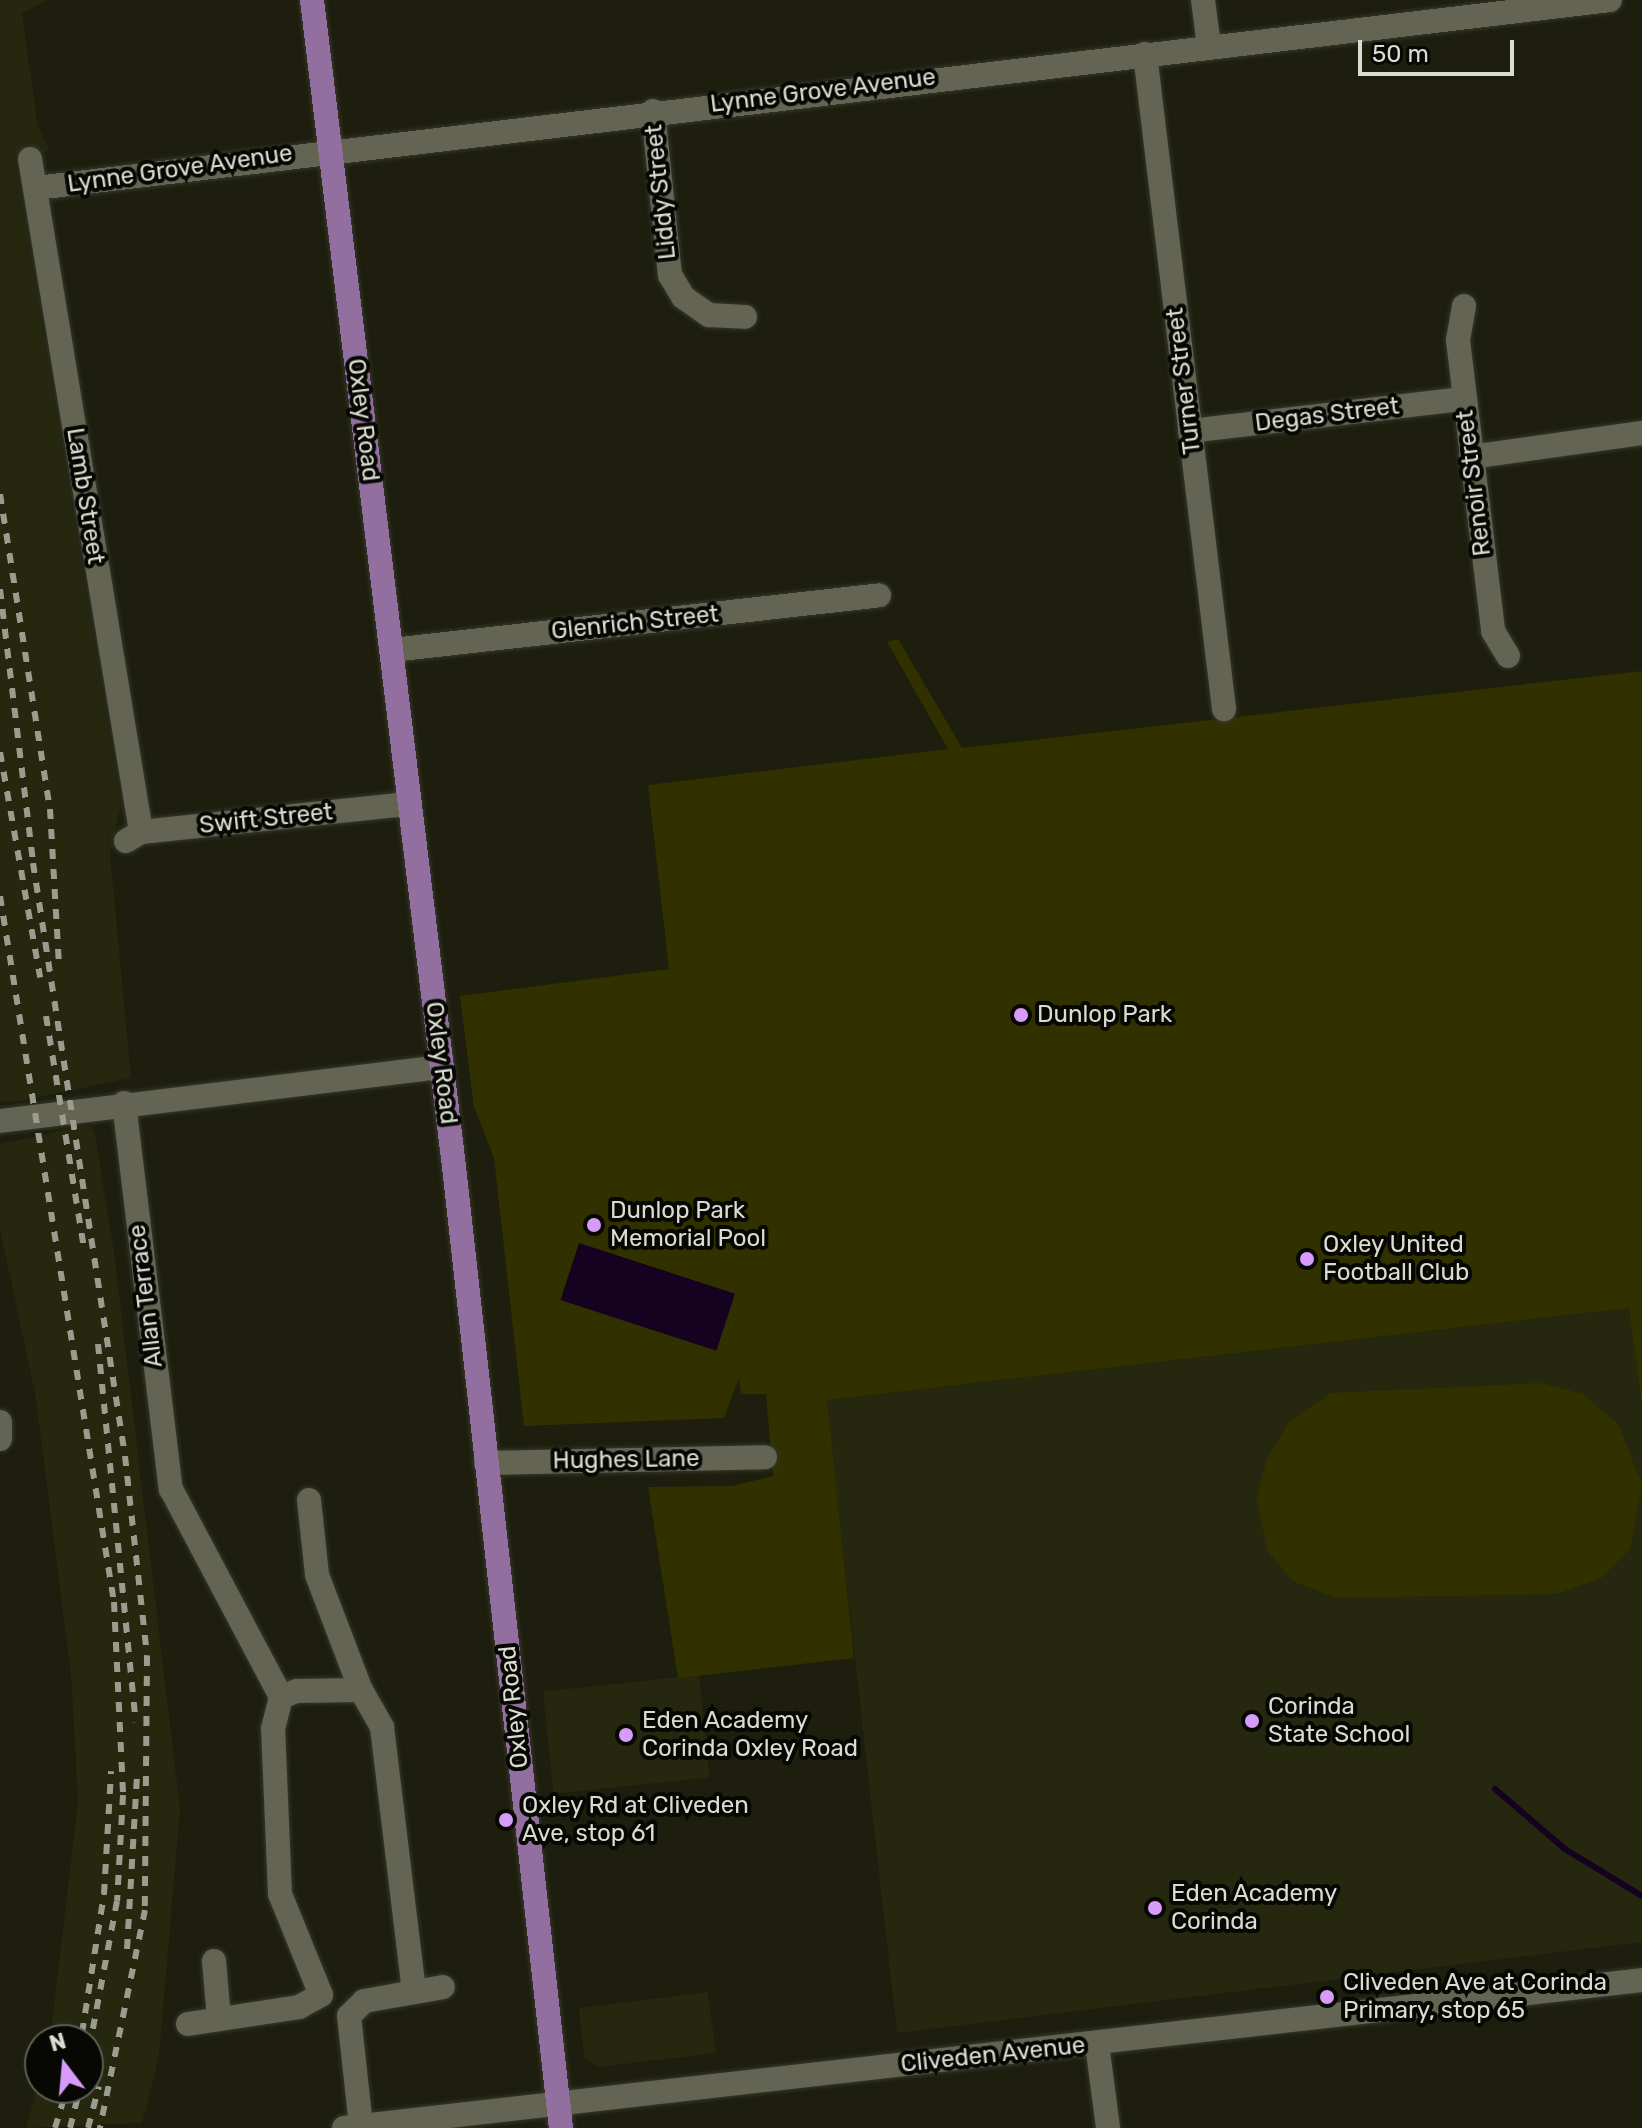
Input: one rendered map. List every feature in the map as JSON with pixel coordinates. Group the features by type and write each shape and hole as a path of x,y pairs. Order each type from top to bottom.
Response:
{"main road":[{"name":"Oxley Road","path":"312,0 442,1067 561,2128"}],"street":[{"path":"1203,0 1209,46"},
{"name":"Lynne Grove Avenue","path":"36,188 329,149 1610,0"},
{"name":"Turner Street","path":"1145,54 1224,709"},
{"name":"Liddy Street","path":"653,111 670,275 683,297 709,315 745,317"},
{"name":"Lamb Street","path":"30,159 134,836"},
{"name":"Renoir Street","path":"1464,306 1458,340 1471,457 1493,631 1508,656"},
{"name":"Degas Street","path":"1190,431 1464,399"},
{"path":"1471,457 1642,433"},
{"name":"Glenrich Street","path":"392,650 879,595"},
{"name":"Swift Street","path":"134,836 409,804"},
{"path":"0,1121 124,1103 442,1067"},
{"name":"Allan Terrace","path":"124,1103 171,1489 281,1697"},
{"path":"0,1422 0,1439"},
{"name":"Hughes Lane","path":"486,1463 765,1457"},
{"path":"309,1500 317,1575 361,1690 382,1727 414,1992"},
{"path":"349,2016 321,1995 280,1894 273,1729 281,1697 343,1685 361,1690"},
{"path":"214,1961 219,2018"},
{"name":"Cliveden Avenue","path":"352,2127 1642,1980"},
{"path":"352,2127 349,2016 364,2001 443,1987"},
{"path":"188,2024 299,2007 321,1995"},
{"path":"1097,2044 1108,2128"}],"shaded area":[{"path":"0,0 47,0 22,14 38,127 50,151 14,157 121,805 110,854 131,1078 15,1102 0,1102"},
{"name":"Dunlop Park","path":"898,639 962,748 1642,671 1642,1408 1629,1308 827,1400 854,1658 678,1678 648,1487 732,1486 773,1476 766,1394 741,1394 739,1378 724,1418 524,1426 494,1158 474,1107 460,996 669,969 648,785 948,749 887,642"},
{"path":"86,1125 94,1129 114,1252 180,1809 159,2057 142,2123 26,2128 33,2104 104,2104 104,2024 52,2024 78,1802 71,1674 35,1393 0,1230 0,1144"},
{"path":"579,1243 735,1294 716,1351 560,1300"},
{"name":"Corinda State School","path":"1629,1308 1642,1408 1642,1942 897,2033 826,1400"},
{"path":"1540,1383 1583,1394 1618,1424 1642,1485 1630,1549 1600,1579 1556,1594 1337,1598 1293,1581 1268,1551 1256,1498 1267,1459 1289,1422 1331,1393"},
{"name":"Eden Academy Corinda Oxley Road","path":"699,1675 710,1777 554,1794 543,1691"},
{"path":"708,1992 716,2053 599,2067 584,2057 579,2008"}],"waterway":[{"path":"1495,1789 1565,1849 1642,1896"}],"railway":[{"path":"0,494 50,809 59,966"},
{"path":"0,589 33,863 125,1456 147,1656 145,1910 100,2128"},
{"path":"0,752 40,977"},
{"path":"0,896 114,1602 123,1795 117,1901 94,2024"},
{"path":"46,1016 84,1249"},
{"path":"98,1344 136,1722"},
{"path":"83,2024 104,1894 111,1771"},
{"path":"127,1949 137,1778"},
{"path":"55,2128 62,2104"},
{"path":"70,2128 76,2104"},
{"path":"88,2128 94,2104"}],"place":[{"name":"Dunlop Park","path":"1021,1015"},
{"name":"Dunlop Park Memorial Pool","path":"594,1225"},
{"name":"Oxley United Football Club","path":"1307,1259"},
{"name":"Corinda State School","path":"1252,1721"},
{"name":"Eden Academy Corinda Oxley Road","path":"626,1735"},
{"name":"Oxley Rd at Cliveden Ave, stop 61","path":"506,1820"},
{"name":"Eden Academy Corinda","path":"1155,1908"},
{"name":"Cliveden Ave at Corinda Primary, stop 65","path":"1327,1997"}]}
